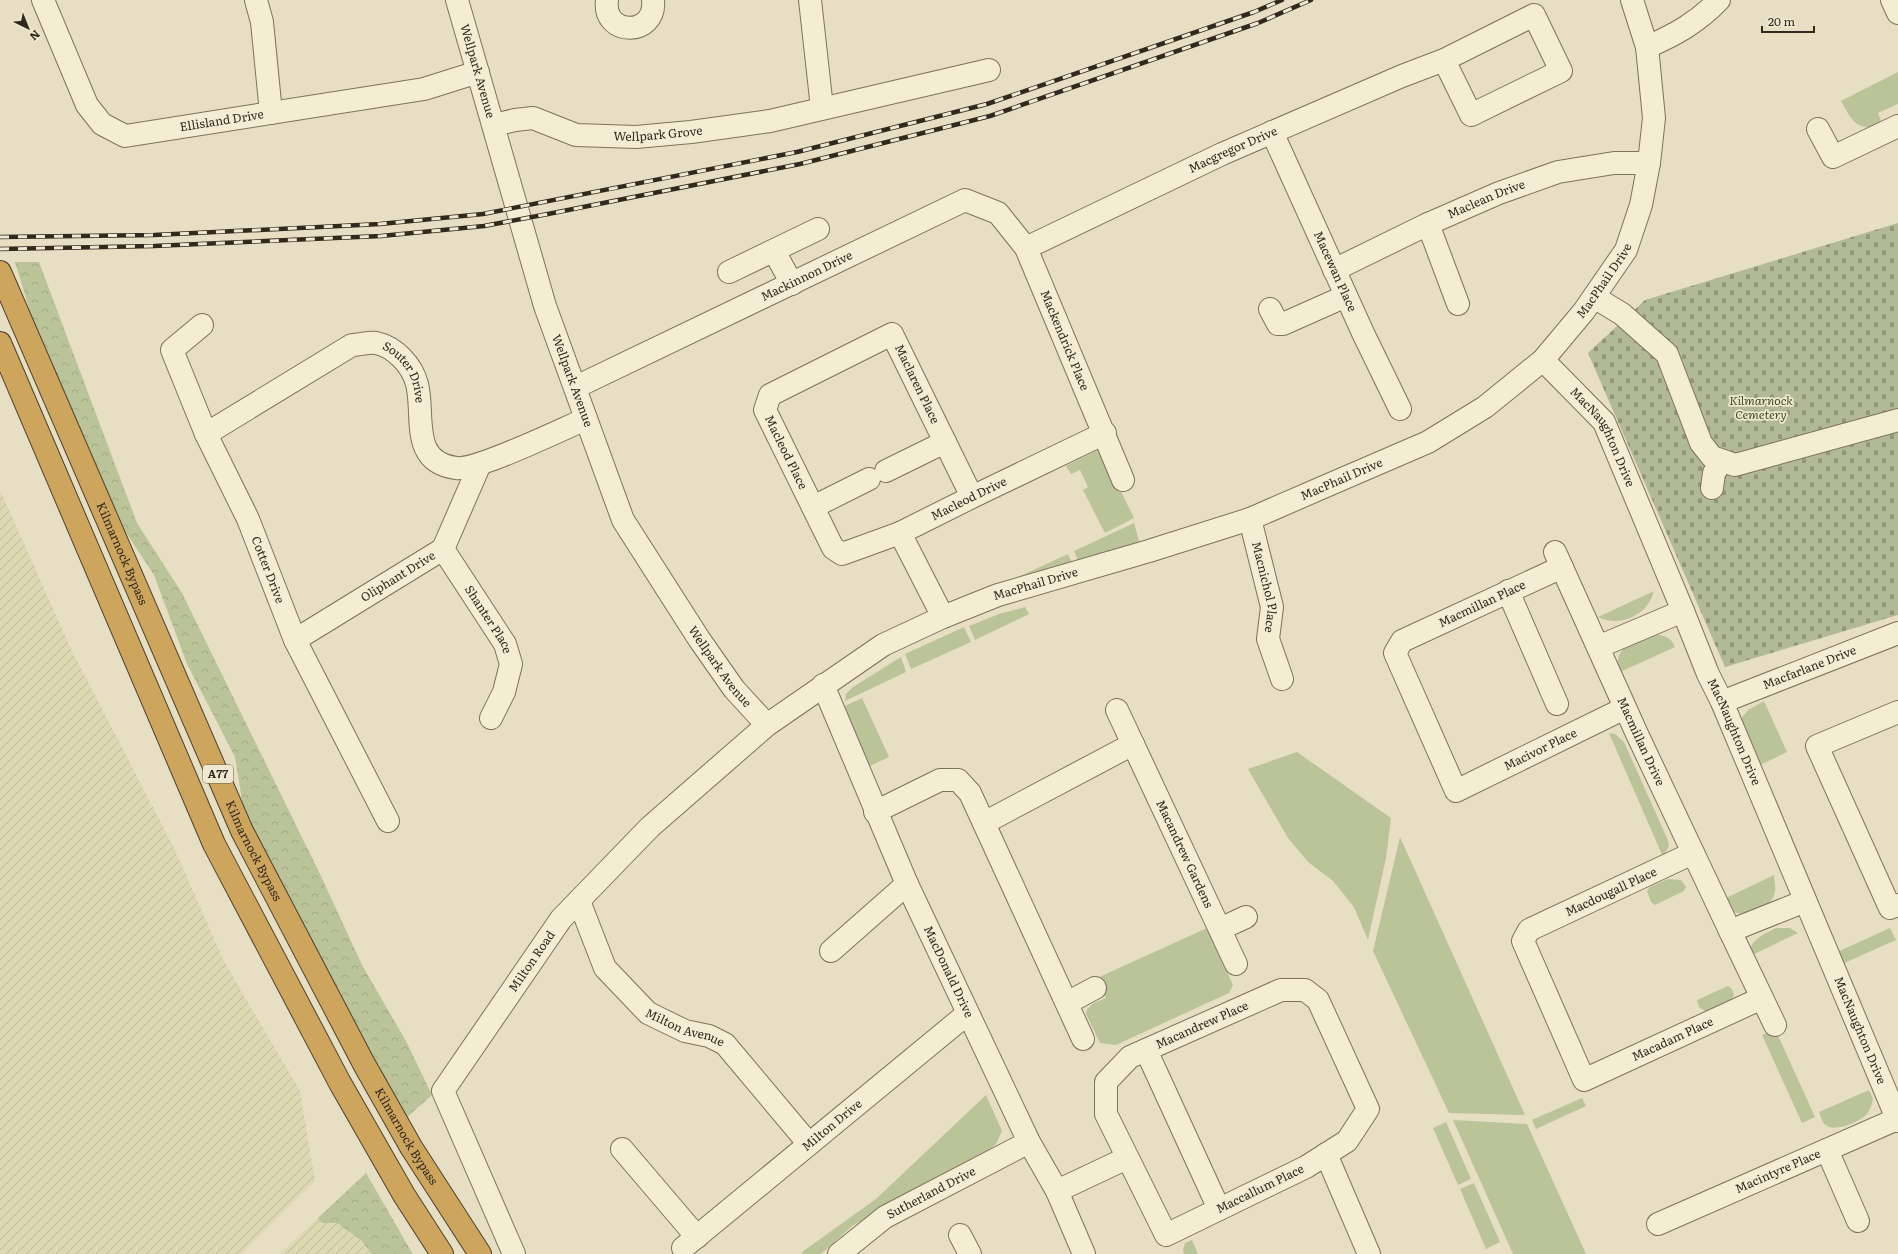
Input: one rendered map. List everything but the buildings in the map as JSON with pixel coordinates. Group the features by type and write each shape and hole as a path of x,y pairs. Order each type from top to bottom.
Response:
{"highway":[{"name":"Kilmarnock Bypass","path":"0,272 242,831 364,1064 411,1147 480,1254"},
{"name":"A77","path":"0,343 214,844 340,1083 404,1195 442,1254"}],"street":[{"name":"Ellisland Drive","path":"43,0 87,105 102,124 125,136 424,89 478,72"},
{"path":"256,0 262,22 271,113"},
{"name":"Wellpark Avenue","path":"457,0 546,306 623,520 699,639 734,690 767,725"},
{"path":"607,0 608,14 612,21 619,26 627,28 635,28 643,24 648,19 652,13 653,0"},
{"path":"810,0 822,108"},
{"name":"MacPhail Drive","path":"767,725 883,645 943,617 998,595 1149,551 1250,519 1428,442 1485,407 1543,360 1584,311 1626,250 1641,205 1649,162 1654,118 1647,47 1632,0"},
{"path":"1647,47 1675,36 1708,12 1719,0"},
{"path":"1892,0 1898,13"},
{"name":"Macgregor Drive","path":"1026,248 1222,154 1402,76 1444,60 1534,15 1561,71 1471,115 1444,60"},
{"name":"Wellpark Grove","path":"494,125 515,120 533,118 576,135 636,137 691,132 770,120 989,70"},
{"path":"1818,130 1833,157 1898,126"},
{"name":"Macewan Place","path":"1272,132 1346,296 1400,409"},
{"name":"Maclean Drive","path":"1334,270 1428,224 1499,193 1558,172 1614,163 1649,162"},
{"name":"Mackinnon Drive","path":"576,387 965,200 998,213 1026,248"},
{"path":"1428,224 1458,304"},
{"path":"729,272 818,229"},
{"name":"Mackendrick Place","path":"1026,248 1105,433 1123,480"},
{"path":"774,251 792,284"},
{"path":"1270,309 1278,324 1283,324 1346,296"},
{"path":"1594,297 1622,314 1667,354 1701,443 1712,457 1735,465 1898,420"},
{"name":"Cotter Drive","path":"202,326 172,350 206,434 248,519 295,640 388,821"},
{"name":"Maclaren Place","path":"829,364 892,334 972,496"},
{"name":"Souter Drive","path":"206,434 352,345 375,343 396,351 408,366 417,384 421,429 425,449 438,462 456,468 480,464 586,419"},
{"name":"MacNaughton Drive","path":"1543,360 1604,422 1708,674 1722,702 1898,1120"},
{"name":"Macleod Place","path":"829,364 770,395 765,410 833,548"},
{"name":"Macleod Drive","path":"833,548 842,554 900,533 972,496 1105,433"},
{"path":"813,507 945,442"},
{"path":"1712,488 1714,473 1722,461"},
{"name":"Oliphant Drive","path":"295,640 443,549 480,464"},
{"name":"Macnichol Place","path":"1250,519 1272,607 1268,639 1282,678"},
{"path":"900,533 943,617"},
{"name":"Shanter Place","path":"443,549 505,644 511,664 504,692 491,718"},
{"name":"Macmillan Place","path":"1456,791 1395,653 1402,641 1508,591 1558,560"},
{"name":"Macmillan Drive","path":"1558,560 1625,708 1775,1025"},
{"path":"1508,591 1557,704"},
{"path":"1598,647 1683,611"},
{"name":"Macfarlane Drive","path":"1722,702 1898,633"},
{"name":"MacDonald Drive","path":"823,685 875,812 907,884 967,1014 1029,1142 1057,1191 1084,1254"},
{"name":"Macivor Place","path":"1456,791 1625,708"},
{"name":"Macandrew Gardens","path":"1117,710 1236,964"},
{"path":"1894,907 1817,746 1898,712"},
{"name":"Milton Road","path":"514,1254 443,1091 561,919 650,828 767,725"},
{"path":"984,823 1133,744"},
{"path":"875,812 940,780 958,780 967,790 984,823 1083,1039"},
{"name":"Macdougall Place","path":"1584,1080 1523,941 1530,930 1693,853"},
{"path":"831,951 907,884"},
{"name":"Milton Avenue","path":"578,901 605,968 610,974 648,1013 685,1030 709,1036 725,1044 809,1144"},
{"path":"1730,931 1806,901"},
{"path":"1220,929 1246,916"},
{"path":"1066,1003 1095,988"},
{"name":"Macandrew Place","path":"1127,1158 1106,1114 1106,1082 1130,1058 1146,1050 1281,990 1305,990 1318,1000 1347,1060"},
{"name":"Macadam Place","path":"1584,1080 1762,998"},
{"name":"Milton Drive","path":"622,1149 690,1242 967,1014"},
{"path":"1146,1050 1219,1209"},
{"name":"Maccallum Place","path":"1127,1158 1166,1234 1306,1167 1347,1141 1368,1109 1347,1060"},
{"name":"Macintyre Place","path":"1658,1224 1898,1120"},
{"name":"Sutherland Drive","path":"839,1254 885,1217 1029,1142"},
{"path":"1827,1150 1858,1221"},
{"path":"1326,1154 1369,1254"},
{"path":"1057,1191 1127,1158"},
{"path":"960,1235 970,1254"}],"shaded area":[{"path":"0,490 71,649 173,846 225,963 300,1091 315,1181 241,1254 0,1254"},
{"path":"318,1218 322,1223 337,1223 361,1240 372,1254 280,1254"}],"green space":[{"path":"1898,72 1898,104 1878,113 1882,124 1874,127 1867,127 1862,126 1852,119 1841,101"},
{"name":"Kilmarnock Cemetery","path":"1898,223 1898,615 1725,667 1588,353 1645,300"},
{"path":"15,262 39,262 137,523 182,593 320,874 362,965 406,1041 432,1095 405,1119 245,819 235,757 187,664 154,575 117,519 42,351"},
{"path":"1100,449 1134,518 1105,533 1083,490 1088,487 1080,470 1071,474 1066,466"},
{"path":"1134,523 1140,545 1080,565 1074,551"},
{"path":"1068,554 1073,565 999,586"},
{"path":"1654,591 1646,607 1632,617 1615,621 1598,617"},
{"path":"1025,607 1029,614 975,640 969,626 999,614"},
{"path":"964,627 971,642 911,669 905,654"},
{"path":"1652,634 1669,638 1675,647 1618,673 1617,664 1621,651 1631,643"},
{"path":"901,657 906,672 845,701 846,694 853,687"},
{"path":"862,698 889,757 870,766 843,707"},
{"path":"1764,701 1787,752 1754,768 1739,721 1748,710"},
{"path":"1609,733 1615,734 1624,742 1667,838 1669,846 1663,857"},
{"path":"1297,752 1391,818 1386,858 1368,940 1354,907 1333,881 1308,862 1288,838 1248,769"},
{"path":"1400,837 1525,1115 1449,1113 1373,951"},
{"path":"1774,875 1775,889 1773,897 1770,902 1758,910 1744,914 1738,913 1732,911 1722,900"},
{"path":"1668,879 1681,880 1686,887 1684,891 1655,905 1651,902 1647,891 1650,887"},
{"path":"1207,928 1233,985 1229,993 1116,1045 1100,1043 1086,1014 1087,1009 1094,1003 1106,998 1097,978"},
{"path":"1776,928 1790,928 1798,933 1750,956 1750,950 1754,942 1762,935"},
{"path":"1890,928 1896,940 1842,964 1837,952"},
{"path":"1728,986 1732,989 1734,995 1729,1004 1706,1012 1699,1007 1697,1000"},
{"path":"1775,1029 1815,1117 1802,1123 1762,1035"},
{"path":"1869,1090 1873,1099 1869,1111 1862,1118 1856,1122 1837,1128 1827,1126 1824,1123 1819,1112"},
{"path":"986,1095 1002,1131 996,1144 985,1153 852,1226 821,1254 803,1254 802,1252 876,1199"},
{"path":"1582,1098 1586,1106 1536,1129 1532,1120"},
{"path":"1453,1120 1527,1124 1586,1254 1513,1254"},
{"path":"1446,1122 1471,1179 1458,1185 1433,1128"},
{"path":"366,1173 413,1254 372,1254 361,1240 337,1223 322,1223 318,1218"},
{"path":"1474,1183 1500,1242 1486,1249 1460,1189"},
{"path":"1192,1240 1198,1254 1184,1254 1183,1250 1185,1243"}],"railway":[{"path":"0,237 154,235 380,224 483,214 797,152 987,104 1254,12 1282,0"},
{"path":"0,249 154,246 381,236 484,226 548,214 800,164 990,116 1258,23 1311,0"}]}
